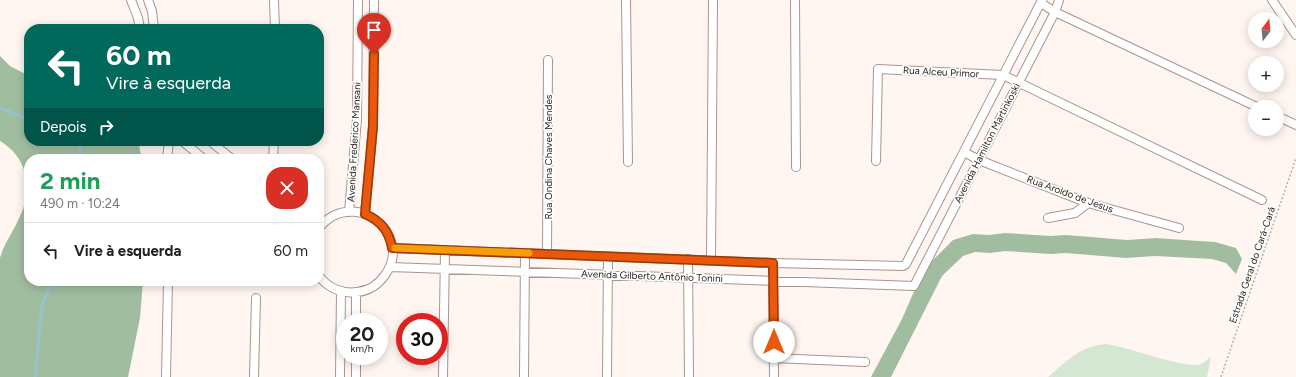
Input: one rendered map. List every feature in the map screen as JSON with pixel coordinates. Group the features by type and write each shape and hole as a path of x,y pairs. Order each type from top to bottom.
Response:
{"street":[{"path":"131,0 139,24"},
{"path":"148,0 152,11 153,24"},
{"path":"274,0 275,24"},
{"name":"Avenida Frederico Mansani","path":"349,212 357,119 358,0"},
{"name":"Avenida Frederico Mansani","path":"365,214 373,126 374,0"},
{"path":"626,0 628,162"},
{"path":"711,260 713,0"},
{"path":"795,0 796,167"},
{"name":"Avenida Hamilton Martinkoski","path":"914,286 1055,12 1059,0"},
{"path":"1272,0 1296,35"},
{"path":"1042,2 1055,12 1248,103"},
{"name":"Avenida Hamilton Martinkoski","path":"906,264 1042,2"},
{"name":"Rua Ondina Chaves Mendes","path":"547,254 548,60"},
{"name":"Rua Alceu Primor","path":"876,161 878,69 1003,75 1019,81 1262,200"},
{"path":"1284,119 1296,125"},
{"path":"188,146 198,154"},
{"path":"216,146 226,154"},
{"name":"Rua Aroldo de Jesus","path":"964,152 979,160 1088,203 1179,228"},
{"path":"1048,218 1074,213 1088,203"},
{"path":"324,224 334,215 349,212 365,214 383,226 390,238 392,248 390,266 382,279 377,284 364,291 341,291 328,285 324,281"},
{"name":"Avenida Gilberto Antônio Tonini","path":"392,248 900,267 906,264"},
{"path":"443,377 445,250"},
{"path":"524,377 525,253"},
{"path":"607,377 608,257"},
{"path":"688,259 689,377"},
{"path":"773,263 774,377"},
{"name":"Avenida Gilberto Antônio Tonini","path":"390,266 914,286"},
{"path":"166,377 168,286"},
{"path":"340,377 341,291"},
{"path":"356,292 356,313"},
{"path":"254,377 256,298"},
{"path":"774,358 865,362"},
{"path":"356,365 356,377"}],"path":[{"name":"Estrada Geral do Cará-Cará","path":"1221,377 1296,158"}],"green space":[{"path":"0,56 10,66 24,73 24,146 139,146 141,154 24,154 24,171 22,164 16,156 0,141"},
{"path":"24,205 24,286 143,286 140,318 128,377 0,377 0,258 4,247 18,221"},
{"path":"1005,233 1051,236 1066,235 1127,240 1156,238 1215,242 1236,248 1242,259 1236,274 1226,263 1212,259 1155,256 1126,258 1066,253 1051,254 1005,251 990,253 975,252 963,256 942,276 891,377 871,377 902,319 919,280 928,265 953,240 973,234 989,235"},
{"path":"1106,344 1183,364 1201,364 1211,357 1207,377 1048,377 1081,351 1097,345"}],"waterway":[{"path":"0,108 24,118"},
{"path":"80,146 80,154"},
{"path":"35,377 42,305 50,286"}],"slow traffic":[{"path":"395,248 529,253"}],"route":[{"path":"374,54 373,126 365,214 378,221 383,226 390,238 392,248 773,263 774,342"}]}
